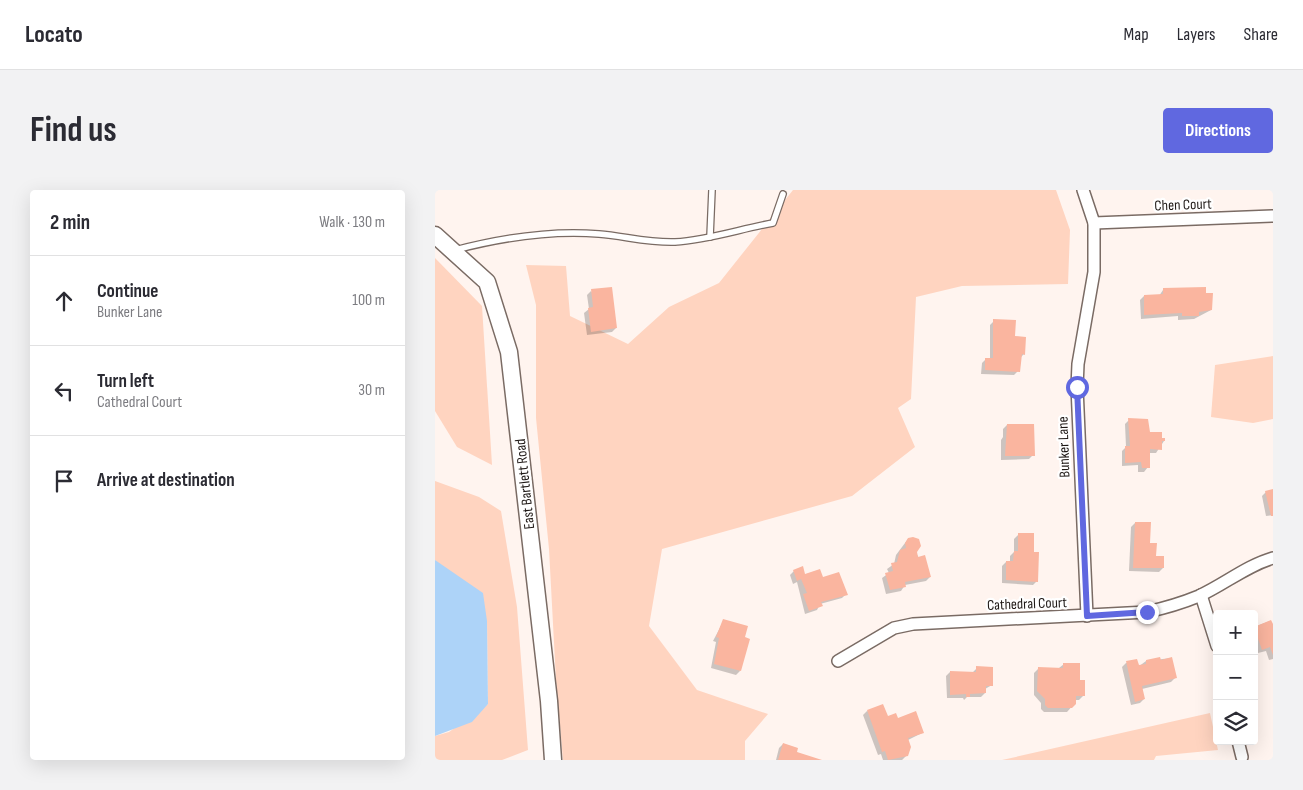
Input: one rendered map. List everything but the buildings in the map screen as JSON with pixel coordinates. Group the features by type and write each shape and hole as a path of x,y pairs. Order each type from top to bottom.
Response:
{"street":[{"name":"Bunker Lane","path":"1083,190 1094,223 1094,272 1078,364 1077,387 1087,616"},
{"name":"Chen Court","path":"1094,223 1273,216"},
{"name":"East Bartlett Road","path":"435,235 487,282 509,352 549,701 553,760"},
{"name":"Cathedral Court","path":"838,661 888,631 913,624 1147,612 1176,605 1201,595 1242,571 1273,558"},
{"path":"1201,595 1213,633"},
{"path":"1240,745 1242,757"}],"lane":[{"path":"710,237 712,190"},
{"path":"453,251 521,236 597,234 649,242 675,242 710,237 773,223 783,194"}],"shaded area":[{"path":"793,190 1056,190 1070,230 1068,284 962,286 916,297 911,399 898,408 915,447 852,496 662,549 649,626 697,690 768,714 745,741 745,760 563,760 556,680 549,549 536,418 536,305 526,265 566,266 570,316 628,344 669,307 719,283"},
{"path":"435,258 482,306 492,465 457,447 435,411"},
{"path":"1273,356 1273,419 1253,423 1211,417 1215,365"},
{"path":"435,481 479,497 501,511 517,607 528,750 502,760 435,760 435,736 449,732 488,704 487,621 435,560"},
{"path":"1210,713 1213,727 1213,745 1217,745 1218,750 1156,756 1154,760 1002,760"}],"water":[{"path":"435,560 483,593 487,621 488,704 472,722 435,736"}],"route":[{"path":"1077,387 1087,616 1147,612"}]}
